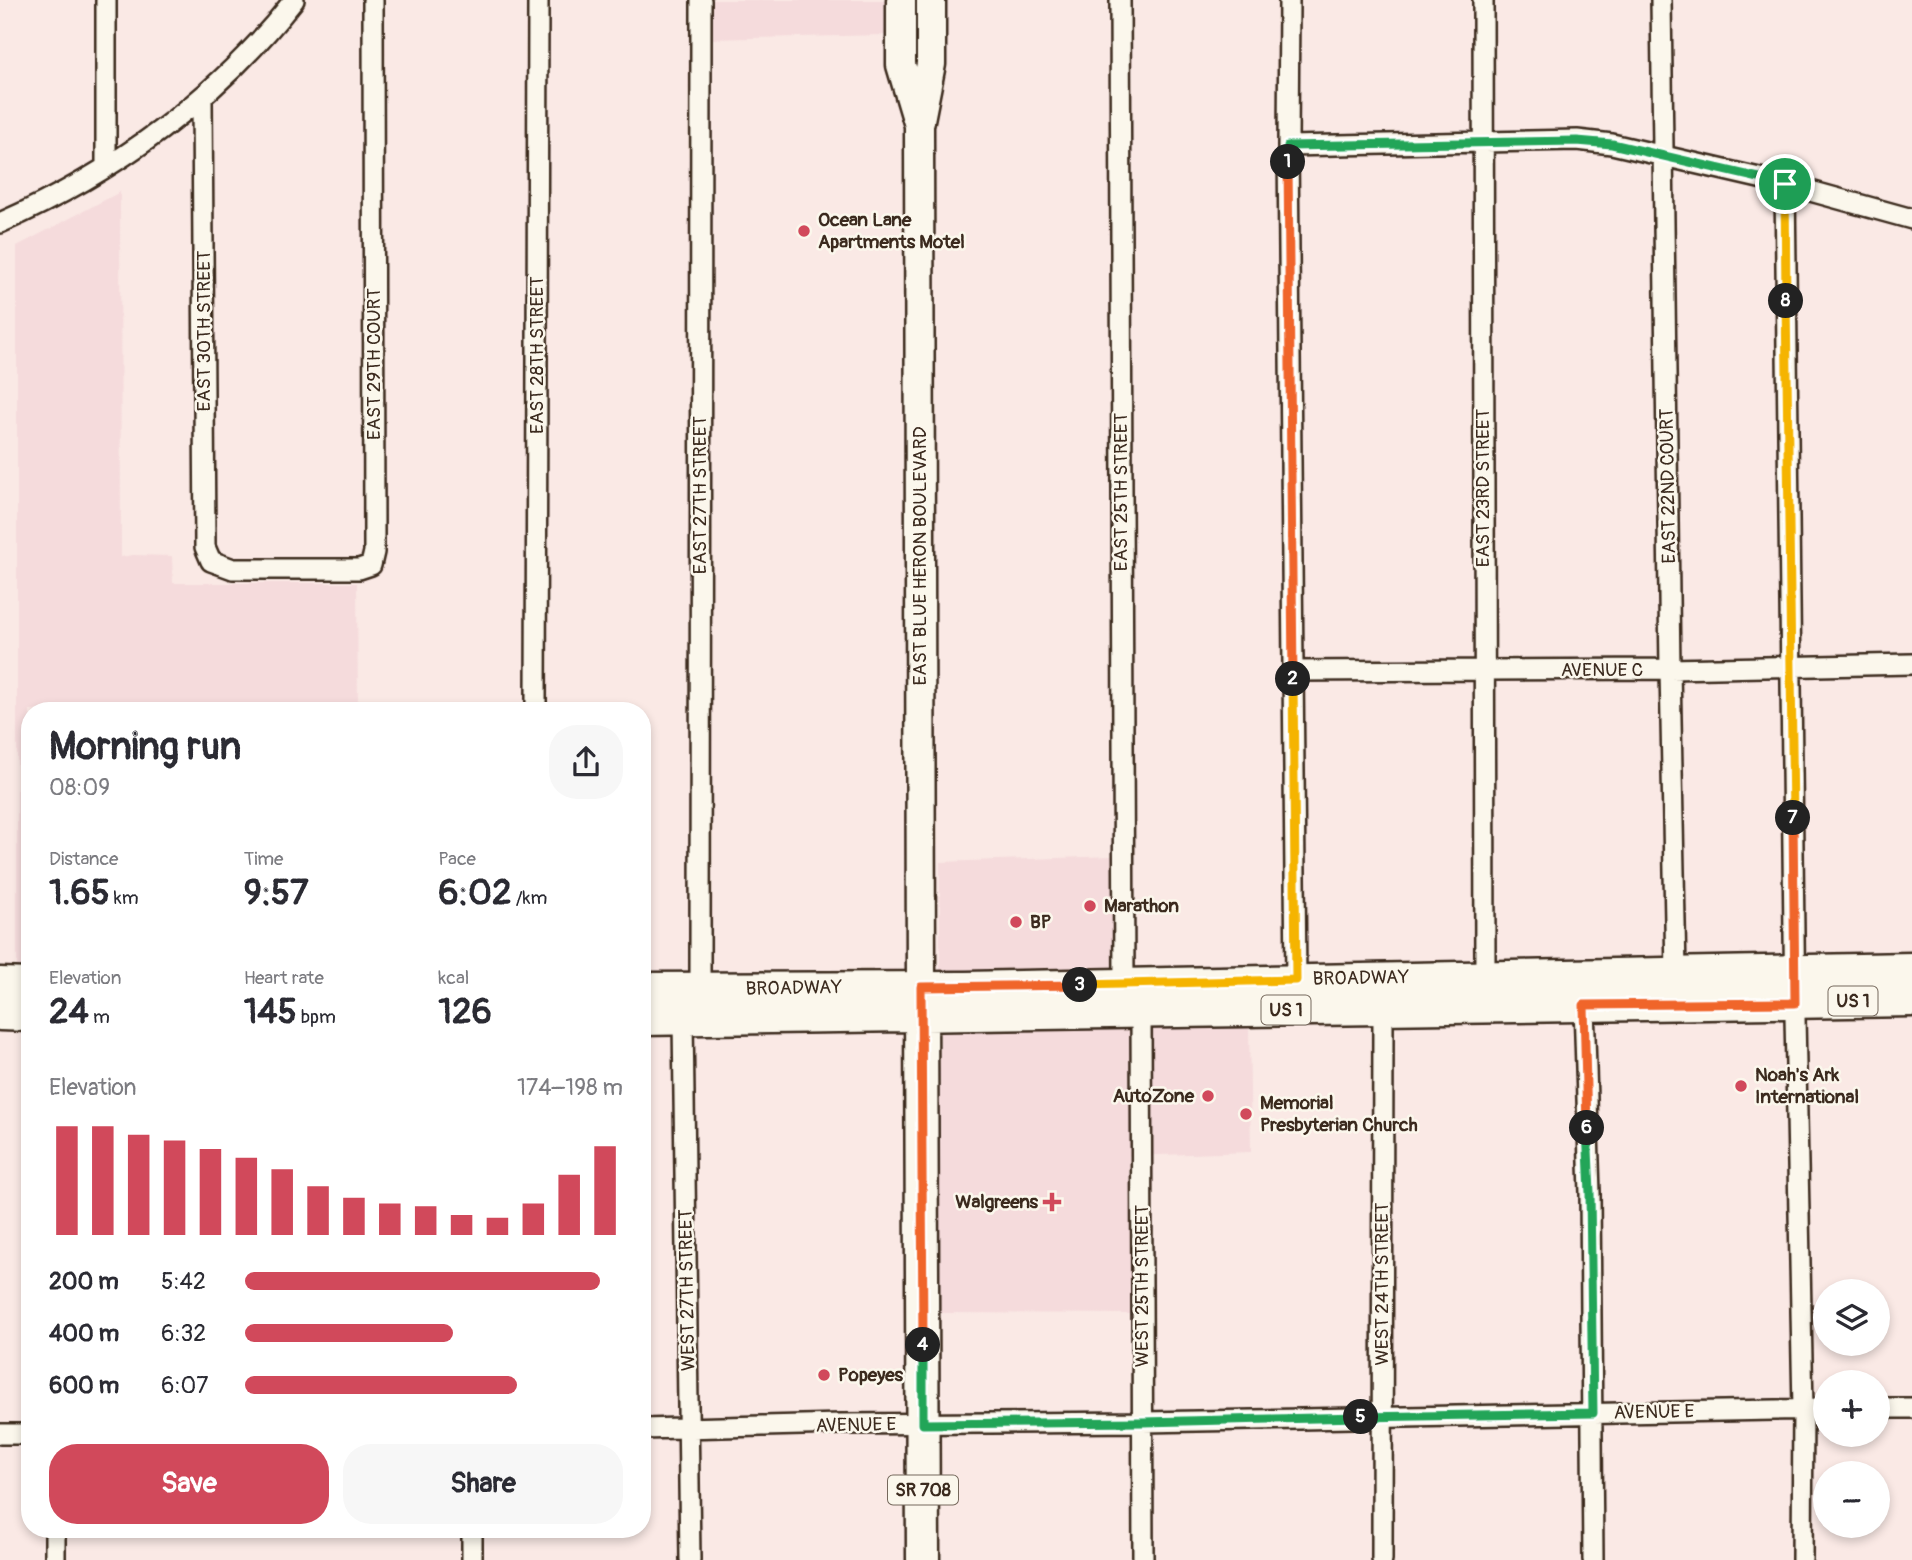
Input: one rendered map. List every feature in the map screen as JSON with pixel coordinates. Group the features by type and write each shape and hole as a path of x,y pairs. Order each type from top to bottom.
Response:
{"main road":[{"name":"EAST BLUE HERON BOULEVARD","path":"901,0 901,65 919,125"},
{"name":"EAST BLUE HERON BOULEVARD","path":"921,1001 919,125 931,64 931,0"},
{"name":"BROADWAY","path":"651,1019 683,1019 1124,984 1912,969"},
{"path":"0,984 21,985"},
{"name":"BROADWAY","path":"651,989 700,989 1142,1013 1912,1000"},
{"name":"SR 708","path":"921,1001 923,1560"},
{"path":"0,1014 21,1015"}],"street":[{"path":"106,0 106,166"},
{"path":"0,223 90,179 166,127 202,99 274,26 294,0"},
{"name":"EAST 29TH COURT","path":"211,561 233,569 359,569 371,565 374,552 373,0"},
{"name":"EAST 28TH STREET","path":"536,702 538,0"},
{"name":"EAST 27TH STREET","path":"700,989 701,0"},
{"name":"EAST 25TH STREET","path":"1120,0 1124,984"},
{"path":"1289,0 1296,980"},
{"name":"EAST 23RD STREET","path":"1483,0 1485,976"},
{"name":"EAST 22ND COURT","path":"1661,0 1676,973"},
{"name":"EAST 30TH STREET","path":"202,99 205,547 211,561"},
{"path":"1288,146 1577,141 1612,144 1785,184 1912,219"},
{"path":"1785,184 1803,1409 1802,1560"},
{"name":"AVENUE C","path":"1293,671 1670,669 1912,664"},
{"path":"1584,1005 1590,1193 1593,1560"},
{"name":"WEST 24TH STREET","path":"1382,1560 1383,1008"},
{"name":"WEST 25TH STREET","path":"1142,1013 1143,1560"},
{"name":"WEST 27TH STREET","path":"683,1019 690,1560"},
{"path":"1890,1408 1912,1408"},
{"name":"AVENUE E","path":"651,1429 1813,1409"},
{"path":"0,1434 21,1434"},
{"path":"55,1538 55,1560"},
{"path":"472,1538 472,1560"}],"shaded area":[{"path":"710,0 884,0 885,35 710,39"},
{"path":"120,192 121,557 172,556 173,583 357,583 358,702 21,702 21,968 17,968 17,246"},
{"path":"1112,856 1115,1026 1249,1025 1251,1152 1129,1156 1132,1314 940,1313 940,862"}],"place":[{"name":"Ocean Lane Apartments Motel","path":"804,231"},
{"name":"Marathon","path":"1090,906"},
{"name":"BP","path":"1016,922"},
{"name":"Noah's Ark International","path":"1741,1086"},
{"name":"AutoZone","path":"1208,1096"},
{"name":"Memorial Presbyterian Church","path":"1246,1114"},
{"name":"Walgreens","path":"1052,1202"},
{"name":"Popeyes","path":"824,1375"}],"route":[{"path":"1577,141 1612,144 1785,184 1795,1003 1584,1005 1593,1413 923,1424 921,987 1296,980 1288,146 1577,141"}]}
